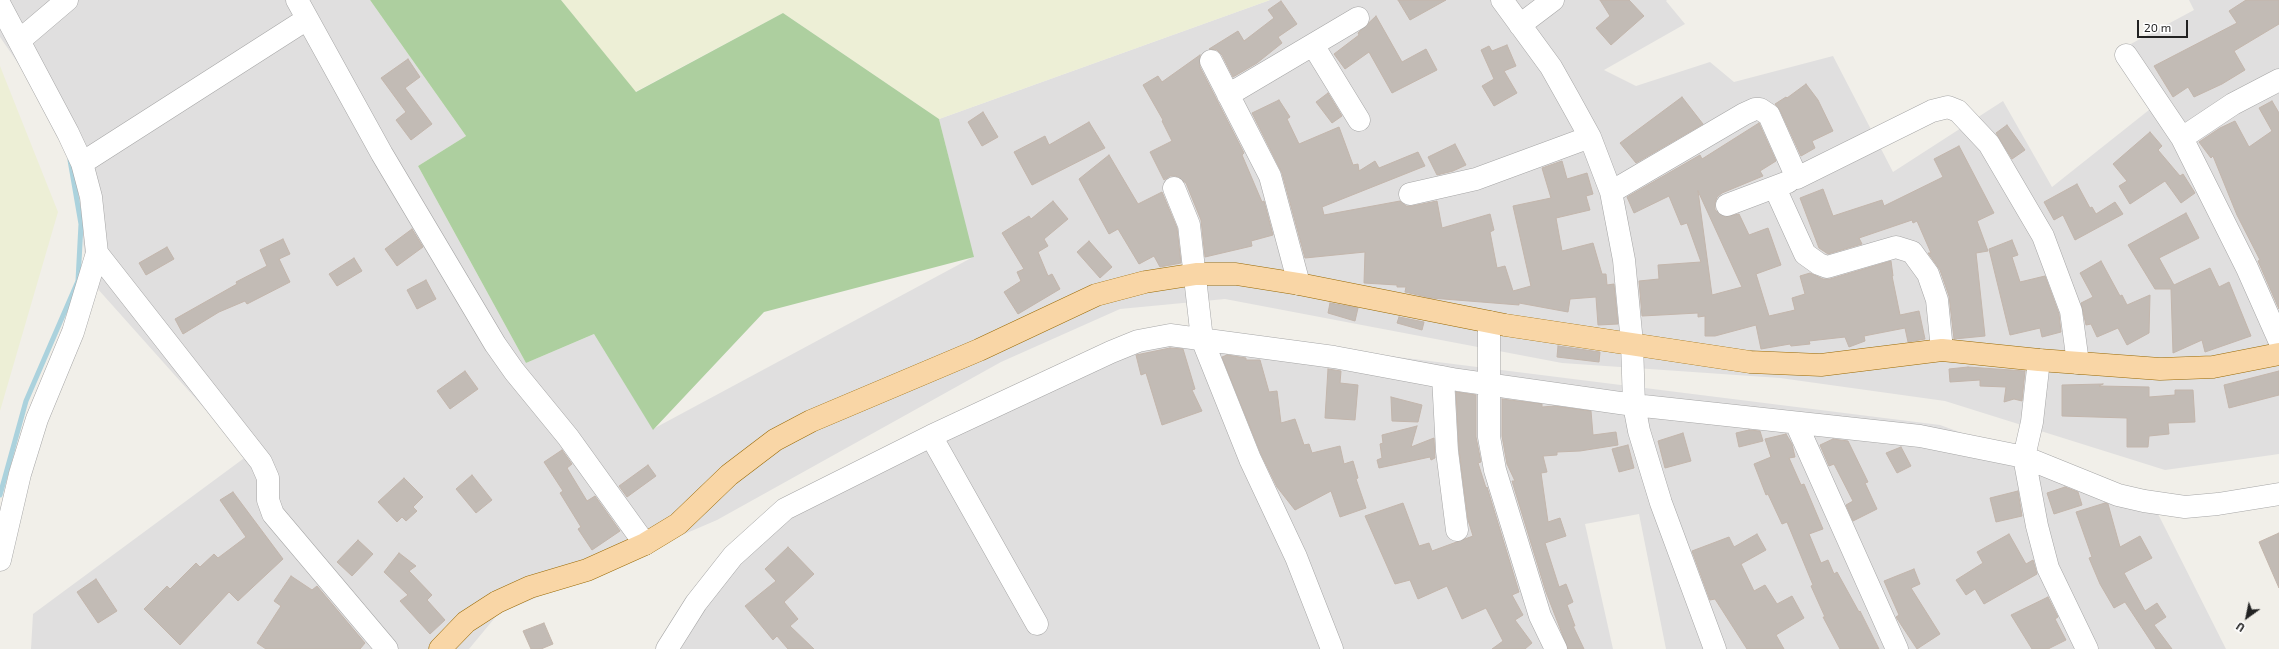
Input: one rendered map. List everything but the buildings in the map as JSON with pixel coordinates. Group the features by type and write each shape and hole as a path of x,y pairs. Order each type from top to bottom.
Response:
{"main road":[{"path":"440,649 466,622 497,602 530,587 588,570 645,544 678,524 729,475 776,440 811,420 980,350 1096,295 1145,282 1197,284 1236,274 1299,284 1632,350 1750,362 1821,365 1942,350 2039,360 2160,369 2213,367 2279,354"}],"street":[{"path":"20,40 67,0"},
{"path":"298,0 382,154 495,344 568,437 645,544"},
{"path":"1502,0 1551,66 1590,137 1611,192 1624,260 1632,350 1634,400 1661,504 1716,649"},
{"path":"1520,25 1553,0"},
{"path":"0,5 20,40 82,163 91,197 97,253 89,285 73,332 37,419 20,474 0,560"},
{"path":"1228,95 1358,18"},
{"path":"82,163 307,19"},
{"path":"1313,45 1359,120"},
{"path":"2126,55 2182,138 2248,268 2279,340"},
{"path":"1211,61 1270,176 1299,284"},
{"path":"2182,138 2233,104 2279,80"},
{"path":"1727,205 1775,188 1797,178 1936,109 1948,107 1958,110 1989,144 2043,236 2071,311 2078,363"},
{"path":"1611,192 1737,118 1760,109 1769,115 1797,178"},
{"path":"1410,194 1476,179 1590,137"},
{"path":"1174,188 1189,225 1197,284 1201,334 1250,459 1296,557 1332,649"},
{"path":"1775,188 1806,254 1819,264 1827,267 1896,247 1912,252 1928,274 1937,300 1942,350"},
{"path":"97,253 257,457 268,478 268,500 273,514 387,649"},
{"path":"1489,322 1489,437 1495,470 1540,616 1556,649"},
{"path":"667,649 696,603 733,556 785,509 931,436 1138,341 1170,335 1201,334 1488,384 1634,400 1796,423 1920,436 2025,451 2118,495 2144,501 2185,506 2218,504 2279,494"},
{"path":"2039,360 2032,422 2025,451 2037,526 2048,568 2086,649"},
{"path":"1443,377 1447,451 1457,530"},
{"path":"1796,423 1897,649"},
{"path":"931,436 1037,624"}],"shaded area":[{"path":"0,0 370,0 466,136 418,166 526,363 594,334 653,429 973,257 939,119 1270,0 1667,0 1666,1 1685,24 1604,70 1636,86 1710,62 1734,82 1833,56 1893,172 2003,101 2052,187 2154,106 2127,46 2194,10 2189,0 2279,0 2279,454 2165,470 1945,401 1780,378 1562,363 1225,299 1120,309 1001,362 717,520 498,614 469,649 31,649 33,614 247,456 88,278 69,137 0,37"},
{"path":"1190,331 1940,425 2152,502 2226,649 1666,649 1639,514 1585,524 1613,649 664,649 741,549 839,477 1025,388"}],"green space":[{"path":"370,0 561,0 636,92 783,13 939,119 974,257 764,312 653,430 594,334 526,363 418,166 466,136"},
{"path":"561,0 1270,0 939,119 783,13 635,92"},
{"path":"0,66 58,212 0,411"}],"waterway":[{"path":"0,495 26,401 78,281 81,224 70,160"}]}
